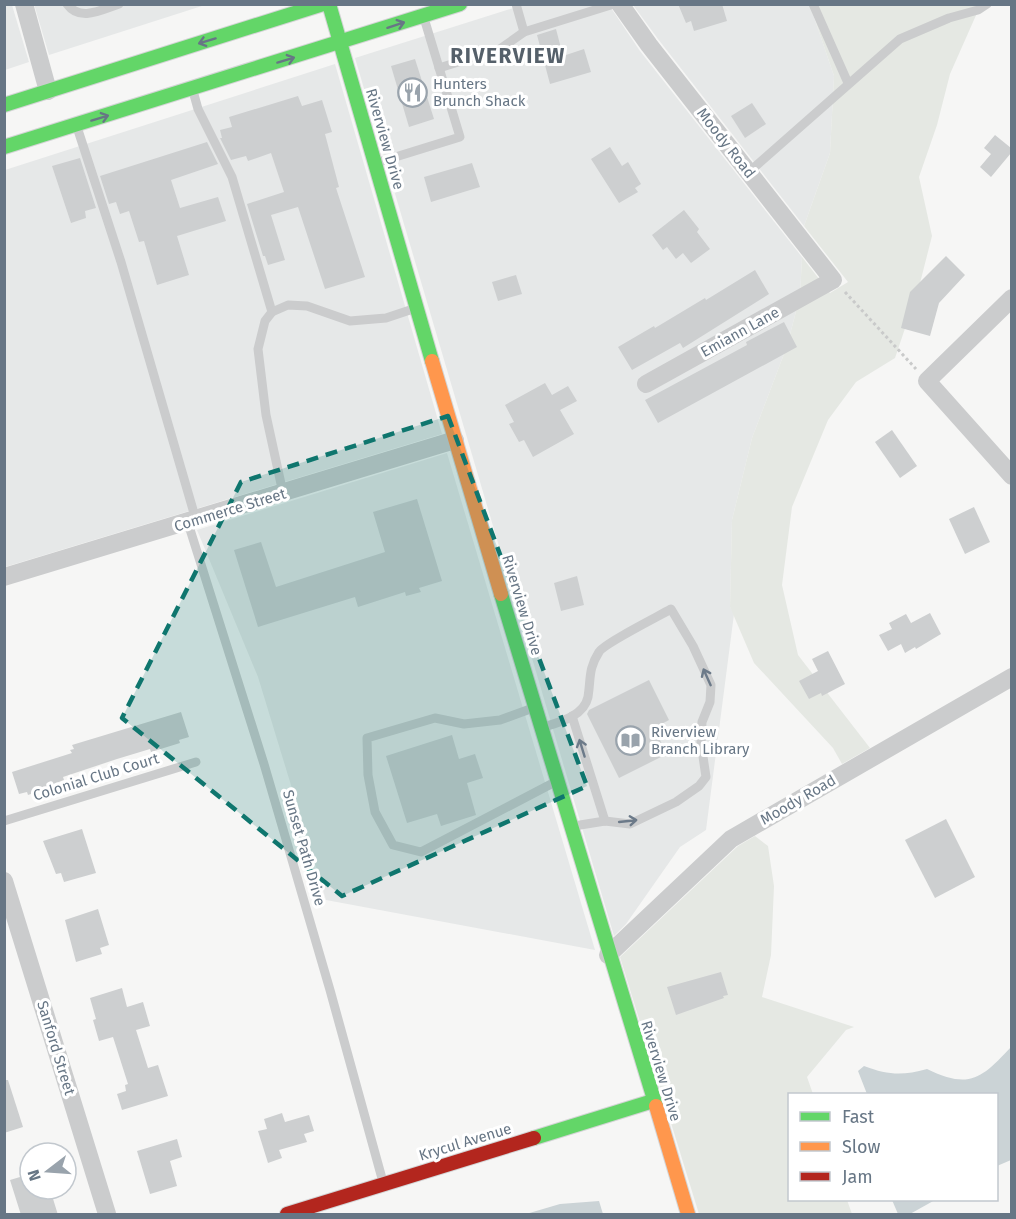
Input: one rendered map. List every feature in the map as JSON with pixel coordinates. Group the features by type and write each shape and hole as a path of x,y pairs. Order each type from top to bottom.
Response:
{"street":[{"path":"24,4 48,91"},
{"path":"4,105 323,4"},
{"name":"Riverview Drive","path":"329,4 454,440 688,1215"},
{"path":"4,147 460,4"},
{"name":"Moody Road","path":"620,4 649,45 834,280"},
{"path":"4,111 18,100"},
{"name":"Emiann Lane","path":"646,384 834,280"},
{"path":"1011,298 927,381 1011,476"},
{"name":"Commerce Street","path":"4,577 454,440"},
{"name":"Moody Road","path":"608,955 731,839 1011,677"},
{"name":"Sanford Street","path":"4,880 107,1215"},
{"name":"Krycul Avenue","path":"286,1215 653,1101"}],"lane":[{"path":"67,4 76,13 88,15 119,4"},
{"path":"516,4 524,32"},
{"path":"439,68 500,49 524,32 614,4"},
{"path":"813,4 848,83"},
{"path":"749,172 900,39 949,18 978,10 987,4"},
{"path":"375,164 460,136 423,16"},
{"path":"193,89 198,109 231,177 272,312"},
{"name":"Sunset Path Drive","path":"77,125 121,262 192,521 330,990 383,1185"},
{"path":"283,493 266,415 258,349 265,321 272,312 288,306 307,306 350,321 386,318 416,308"},
{"path":"542,727 567,720 581,709 588,699 589,674 600,650 671,609 693,646 711,686 710,702 702,722 701,743 706,777 689,793 630,824 605,821 571,826"},
{"path":"536,707 500,720 464,724 435,718 367,738 368,775 375,812 393,845 421,852 558,781"},
{"path":"572,716 605,821"},
{"name":"Colonial Club Court","path":"4,820 196,762"}],"path":[{"path":"849,296 908,360"}],"highlighted area":[{"path":"448,416 587,786 342,896 122,718 241,482"}],"shaded area":[{"path":"34,4 205,5 49,55"},
{"path":"4,5 12,5 29,62 5,70"},
{"path":"523,5 609,5 640,51 802,257 800,296 787,346 752,438 732,520 730,607 734,614 706,830 680,847 626,924 614,936 355,58"},
{"path":"633,5 810,5 834,76 830,153 804,226 658,39"},
{"path":"810,5 976,5 977,13 950,74 937,125 919,177 932,236 919,287 895,358 856,382 828,420 792,507 782,585 798,655 870,748 842,764 833,748 754,663 730,607 732,520 752,438 787,346 800,296 802,257 830,293 848,282 804,226 830,153 834,76"},
{"path":"335,64 442,434 5,567 5,170"},
{"path":"447,453 595,950 326,900 258,677 197,530"},
{"path":"755,836 768,846 774,886 771,955 762,997 854,1027 846,1030 807,1077 813,1093 788,1093 788,1201 847,1201 852,1214 699,1214 620,957 738,846"},
{"path":"1011,1047 1011,1160 998,1166 998,1093 867,1093 858,1071 864,1066 895,1074 927,1069 954,1079 965,1079 974,1078 992,1066"},
{"path":"599,1201 603,1214 526,1214 560,1204"},
{"path":"892,1201 933,1201 910,1214 898,1214"}],"building":[{"path":"678,4 722,4 727,21 694,31 691,21 686,23"},
{"path":"556,29 563,56 584,49 591,72 550,84 537,35"},
{"name":"Hunters Brunch Shack","path":"415,59 434,119 409,127 391,66"},
{"path":"298,96 302,106 322,100 332,132 325,134 339,187 336,188 365,277 325,289 298,207 271,215 285,260 268,265 263,256 247,204 284,192 271,153 248,161 246,156 231,160 220,138 222,138 220,130 232,127 229,117"},
{"path":"752,103 766,124 745,138 731,116"},
{"path":"995,135 1011,148 1011,153 991,177 980,167 991,154 984,148"},
{"path":"207,142 218,164 171,180 180,208 218,197 226,221 177,236 189,275 157,285 144,241 139,242 129,211 120,214 116,202 109,204 100,176"},
{"path":"610,147 622,166 628,162 641,184 635,188 638,192 619,203 591,159"},
{"path":"80,158 96,208 85,211 86,218 71,223 52,166"},
{"path":"472,163 480,187 431,202 424,177"},
{"path":"684,210 699,229 697,232 710,249 691,263 683,253 676,259 667,247 663,250 652,235"},
{"path":"946,256 965,275 939,303 930,336 901,328 910,292"},
{"path":"755,270 769,294 683,348 680,343 632,370 618,347 705,298 706,300"},
{"path":"516,275 522,294 498,301 492,282"},
{"path":"784,322 797,347 658,423 645,400 747,345 746,342"},
{"path":"545,383 552,395 568,386 577,401 560,410 574,434 533,457 524,440 519,442 509,424 514,422 505,405"},
{"path":"892,430 917,466 900,478 875,442"},
{"path":"417,499 442,581 419,588 421,592 406,596 405,592 358,607 355,597 258,627 234,550 261,542 276,587 385,552 373,512"},
{"path":"974,507 990,542 965,554 949,519"},
{"path":"577,576 584,605 561,611 554,583"},
{"path":"930,613 941,634 905,653 901,644 888,651 879,635 892,629 889,623 906,614 911,623"},
{"path":"828,651 845,684 822,696 821,693 809,699 799,681 818,671 812,659"},
{"name":"Riverview Branch Library","path":"649,680 669,720 654,728 667,754 619,778 587,714 589,710"},
{"path":"181,712 189,737 179,740 180,743 117,759 63,777 64,780 56,783 57,785 28,795 27,792 19,794 12,772 72,753 70,750 74,749 72,745"},
{"path":"452,735 459,759 475,754 483,778 467,783 476,815 441,826 437,814 407,823 386,756"},
{"path":"946,819 975,877 935,898 905,840"},
{"path":"82,829 96,873 64,882 61,873 56,874 43,841"},
{"path":"98,909 109,945 100,948 102,954 76,962 65,920"},
{"path":"721,972 728,995 676,1015 667,987"},
{"path":"122,988 127,1007 143,1002 150,1026 136,1030 148,1068 158,1065 168,1096 122,1110 117,1094 126,1091 125,1085 128,1084 113,1037 99,1041 90,998"},
{"path":"4,1080 8,1080 23,1127 4,1133"},
{"path":"282,1113 285,1122 309,1115 314,1131 304,1134 307,1142 279,1150 282,1158 268,1163 258,1131 267,1129 264,1119"},
{"path":"177,1139 182,1157 170,1161 177,1186 150,1194 137,1151"},
{"path":"18,1178 18,1201 54,1201 58,1215 21,1215 10,1180"}],"traffic: fast":[{"path":"4,105 323,4"},
{"path":"329,4 432,361"},
{"path":"4,147 460,4"},
{"path":"501,594 656,1106"},
{"path":"534,1138 653,1101"}],"traffic: slow":[{"path":"432,361 501,594"},
{"path":"656,1106 688,1214"}],"traffic: jam":[{"path":"287,1214 534,1138"}],"place":[{"name":"Hunters Brunch Shack","path":"412,93"},
{"name":"Riverview Branch Library","path":"630,741"}],"district":[{"name":"RIVERVIEW","path":"508,56"}]}
